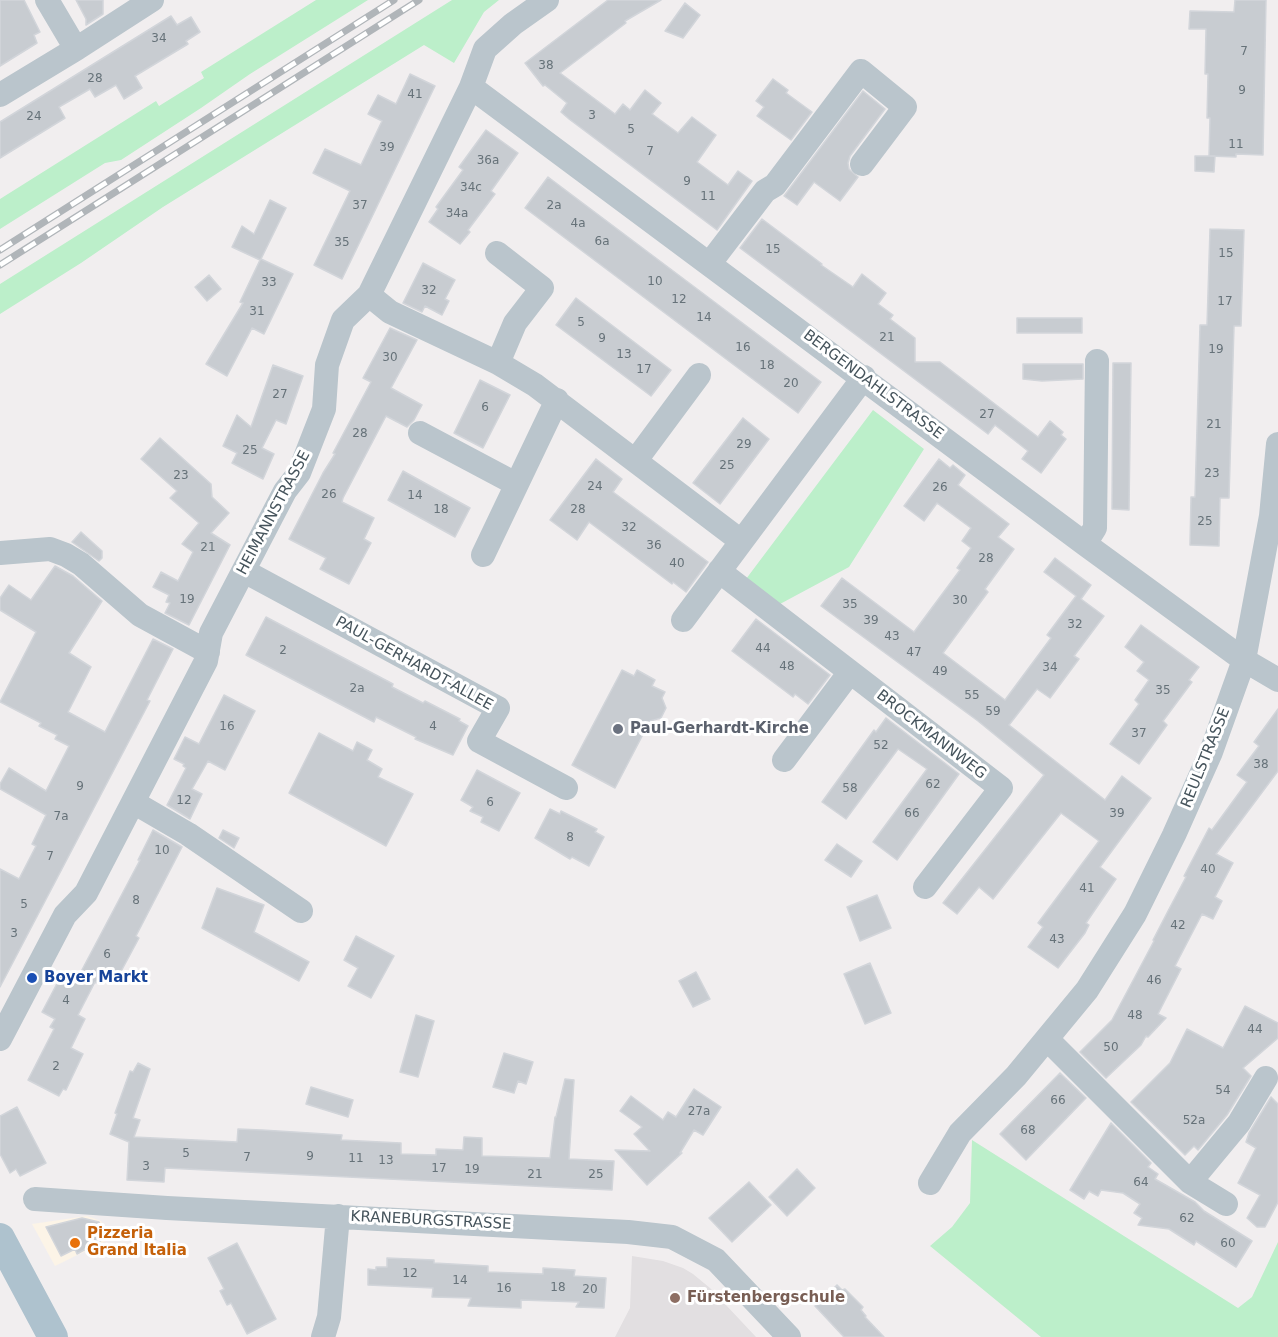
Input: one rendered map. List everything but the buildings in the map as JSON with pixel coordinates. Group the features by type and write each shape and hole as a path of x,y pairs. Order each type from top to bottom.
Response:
{"main road":[{"path":"0,1238 53,1337"}],"street":[{"path":"47,0 76,49"},
{"path":"0,95 152,0"},
{"name":"HEIMANNSTRASSE","path":"0,1039 65,915 86,893 206,661 212,633 285,491 299,473 324,409 327,365 343,320 369,295 471,87 485,50 513,24 548,0"},
{"path":"710,263 765,191 775,185 861,71 905,106 862,164"},
{"name":"BERGENDAHLSTRASSE","path":"471,87 864,377 1085,544 1244,660 1278,680"},
{"path":"497,253 543,288 515,323 498,363"},
{"path":"369,295 390,312 498,363 557,400 741,541"},
{"path":"1085,544 1095,528 1097,361"},
{"path":"636,460 699,375"},
{"path":"683,620 864,377"},
{"path":"483,555 557,400"},
{"path":"420,433 516,484"},
{"name":"REULSTRASSE","path":"930,1183 960,1133 1017,1077 1087,990 1135,914 1174,835 1207,762 1244,660 1271,516 1278,444"},
{"path":"0,553 50,549 66,555 81,564 140,615 208,652"},
{"name":"PAUL-GERHARDT-ALLEE","path":"244,571 498,708 479,741 566,788"},
{"name":"BROCKMANNWEG","path":"719,571 766,610 1001,788 925,886"},
{"path":"784,760 850,672"},
{"path":"133,802 188,834 301,911"},
{"path":"1047,1039 1190,1182 1226,1204"},
{"path":"1190,1182 1239,1123 1266,1078"},
{"name":"KRANEBURGSTRASSE","path":"35,1199 167,1209 628,1232 672,1237 716,1260 789,1337"},
{"path":"323,1337 329,1317 338,1216"}],"shaded area":[{"path":"87,1216 101,1221 110,1239 55,1266 32,1224"},
{"name":"Fürstenbergschule","path":"632,1256 663,1261 693,1274 710,1288 756,1337 615,1337 630,1308"}],"green space":[{"path":"316,0 368,0 250,74 121,160 105,163 0,229 0,199 156,101 159,106 204,78 201,72"},
{"path":"452,0 499,0 484,12 454,63 424,45 163,207 81,263 0,314 0,284"},
{"path":"873,410 924,449 849,567 780,604 746,579"},
{"path":"972,1140 1238,1308 1252,1297 1278,1242 1278,1337 1041,1337 930,1246 952,1227 970,1203"}],"railway":[{"path":"0,250 394,0"},
{"path":"0,265 419,0"}],"place":[{"name":"Paul-Gerhardt-Kirche","path":"618,729"},
{"name":"Boyer Markt","path":"32,978"},
{"name":"Pizzeria Grand Italia","path":"75,1243"},
{"name":"Fürstenbergschule","path":"675,1298"}]}
